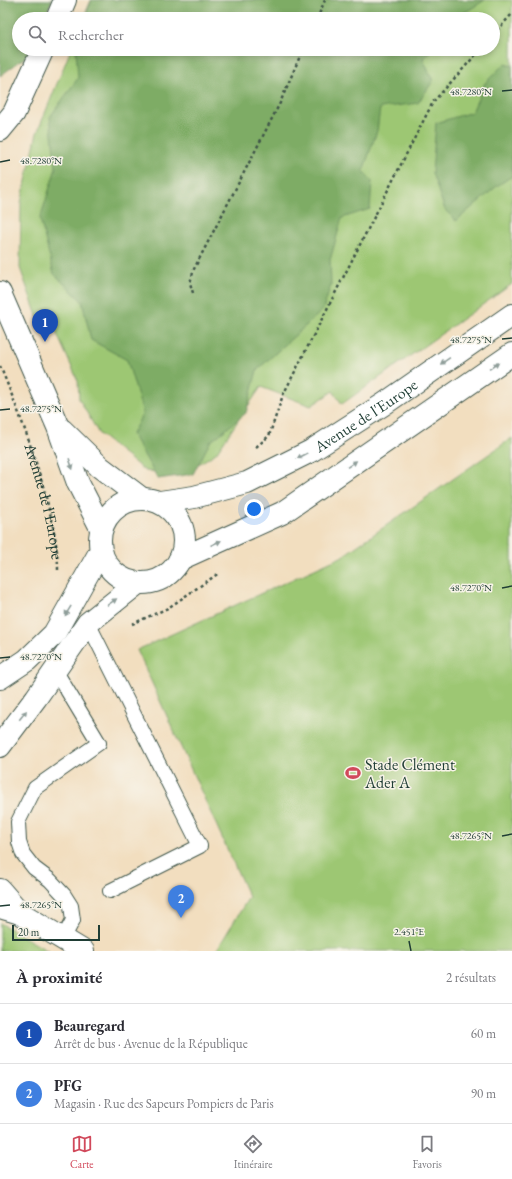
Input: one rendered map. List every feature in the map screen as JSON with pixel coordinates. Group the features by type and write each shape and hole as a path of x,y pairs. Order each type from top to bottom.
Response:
{"main road":[{"path":"60,12 65,0"},
{"path":"0,130 14,113 40,56"},
{"name":"Avenue de l'Europe","path":"0,293 58,427 78,484 101,528"},
{"name":"Avenue de l'Europe","path":"151,500 194,497 247,483 285,465 311,451 384,404 512,315"},
{"name":"Avenue de l'Europe","path":"180,559 282,513 512,354"},
{"path":"58,427 100,467 151,500 171,510 179,520 184,533 184,546 180,559 173,570 163,578 151,582 138,583 125,580 114,573 106,564 100,552 99,540 101,528 107,516 116,507 128,500 151,500"},
{"path":"0,678 27,660 54,634 100,552"},
{"path":"0,746 93,618 138,583"},
{"path":"0,890 10,910 83,951"}],"lane":[{"path":"93,618 200,846 110,891"},
{"path":"55,670 99,743 35,788 18,822 19,842 23,854 34,868 50,880 64,895 71,906 73,920 62,939"}],"path":[{"path":"320,12 325,0"},
{"path":"500,27 512,14"},
{"path":"193,294 190,283 194,269 280,103 300,56"},
{"path":"251,451 269,436 283,395 434,102 475,56"},
{"name":"Avenue de l'Europe","path":"0,366 21,416 41,478 54,530 58,571"},
{"path":"93,618 117,624 130,624 168,608 223,570"}],"green space":[{"path":"0,0 52,0 47,12 12,12 12,56 27,56 0,76"},
{"path":"91,0 512,0 512,284 342,404 333,391 311,406 261,387 216,453 183,474 145,471 99,434 79,399 78,381 52,323 41,327 20,268 21,203 37,133 68,56 500,56 500,12 86,12"},
{"path":"92,0 485,0 466,12 87,12"},
{"path":"76,56 426,56 423,59 433,81 418,103 380,108 377,131 363,171 372,181 370,209 342,218 330,260 331,285 323,310 257,370 246,413 210,442 193,474 158,479 132,434 143,413 127,360 91,340 82,301 54,274 40,219 56,168 50,117 78,78"},
{"path":"504,64 512,66 512,176 497,186 456,221 445,210 432,173 436,123 472,112 485,83"},
{"name":"Stade Clément Ader A","path":"512,438 512,951 216,951 249,897 137,650 341,557"},
{"path":"0,923 48,951 0,951"}],"place":[{"name":"Beauregard","path":"45,342"},
{"name":"Stade Clément Ader A","path":"353,773"},
{"name":"PFG","path":"181,918"}]}
